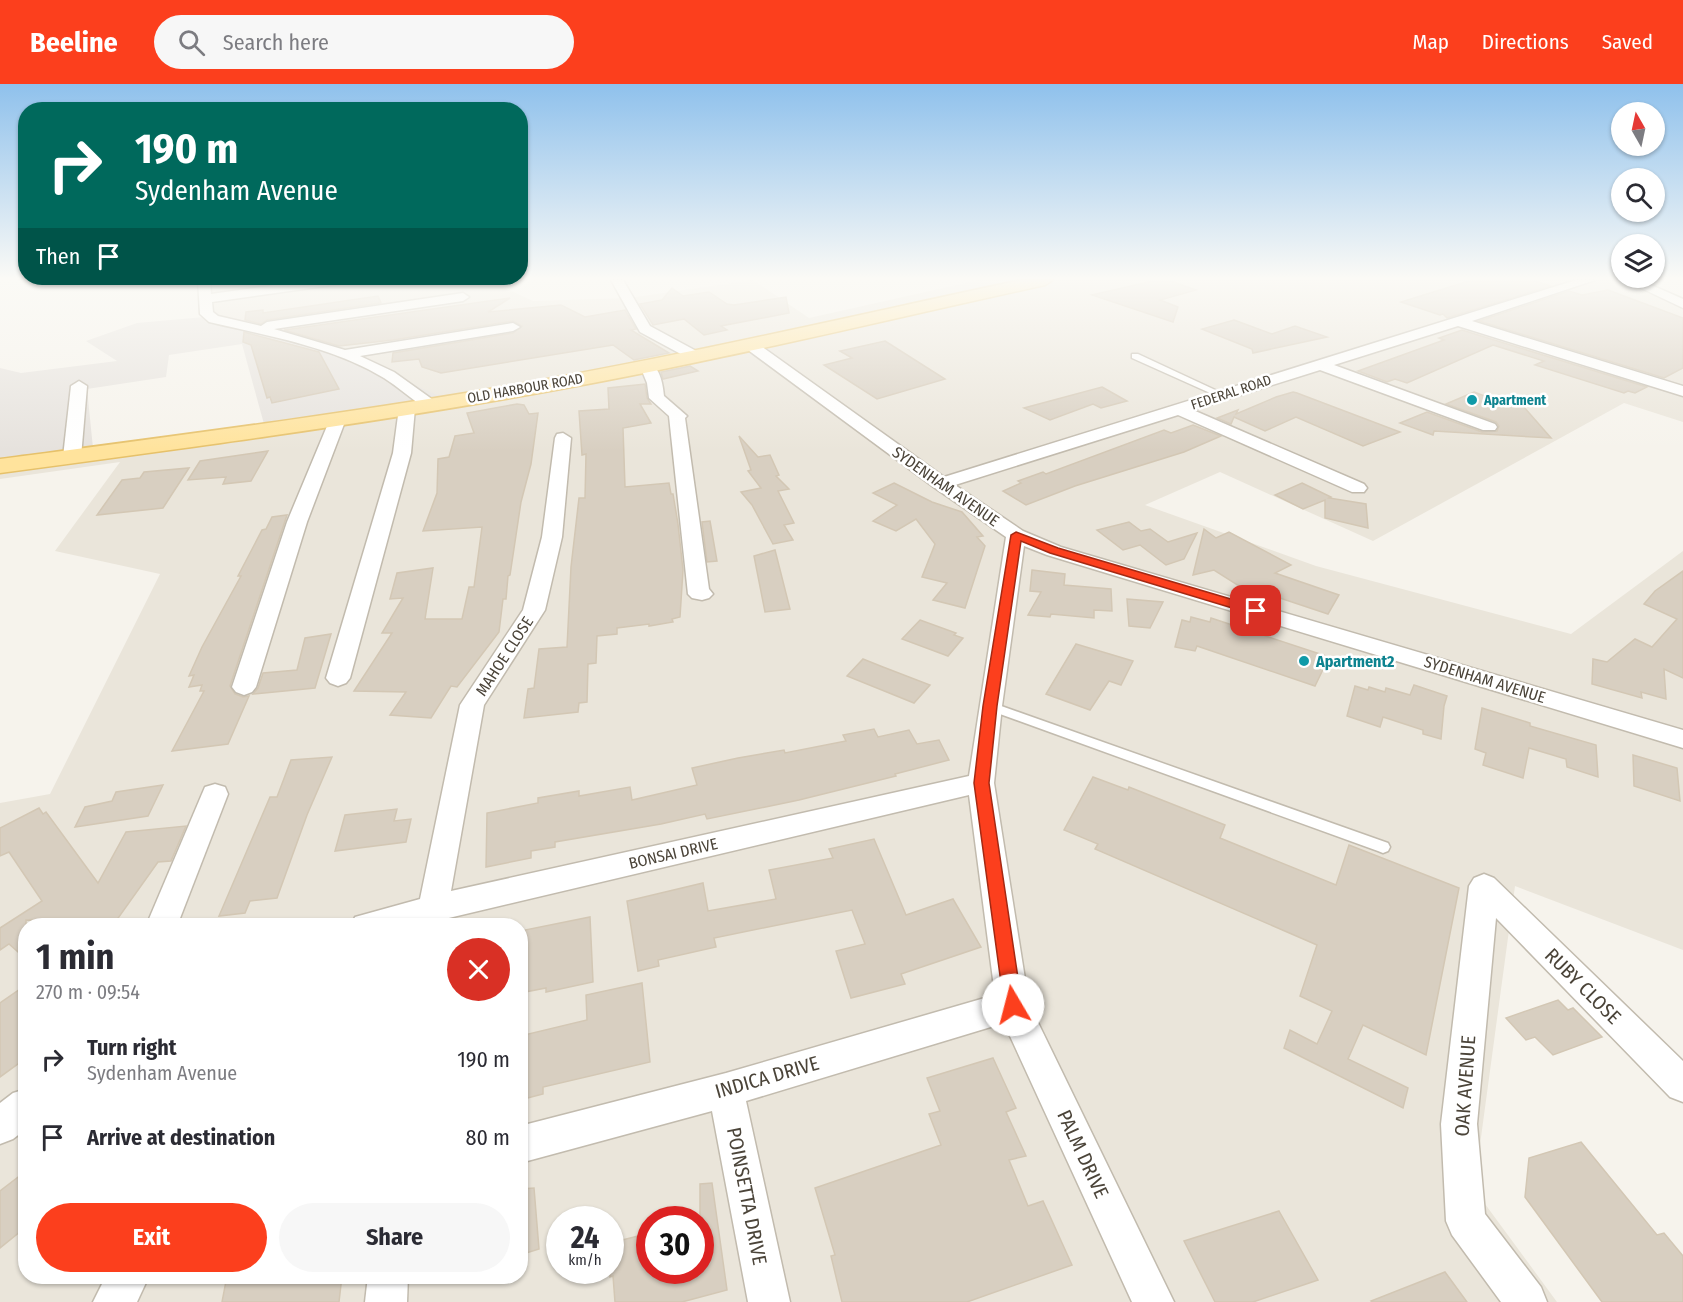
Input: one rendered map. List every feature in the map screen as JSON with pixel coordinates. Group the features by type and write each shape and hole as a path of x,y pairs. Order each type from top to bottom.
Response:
{"main road":[{"name":"OLD HARBOUR ROAD","path":"0,466 430,405 647,366 782,337"}],"street":[{"path":"290,337 344,354 389,376 430,405"},
{"path":"344,354 451,337"},
{"path":"660,337 695,356"},
{"name":"FEDERAL ROAD","path":"941,484 1406,337"},
{"path":"1508,337 1683,391"},
{"name":"SYDENHAM AVENUE","path":"749,344 941,484 1016,535 1054,551 1683,739"},
{"path":"1318,364 1489,427"},
{"path":"647,366 655,383 657,398 679,416 677,417 699,594 702,594"},
{"path":"72,457 79,386"},
{"path":"338,678 402,453 407,408"},
{"path":"1178,409 1358,488"},
{"path":"244,687 297,522 338,419"},
{"name":"MAHOE CLOSE","path":"433,908 472,705 534,610 552,537 563,438"},
{"name":"PALM DRIVE","path":"1016,535 990,706 981,783 1013,1005 1153,1302"},
{"name":"BONSAI DRIVE","path":"396,918 981,783"},
{"path":"164,918 215,794"},
{"name":"RUBY CLOSE","path":"1484,886 1683,1085"},
{"name":"OAK AVENUE","path":"1484,886 1459,1124 1466,1221 1526,1302"},
{"name":"INDICA DRIVE","path":"528,1143 726,1090 1013,1005"},
{"name":"POINSETTA DRIVE","path":"726,1090 769,1302"},
{"path":"0,1126 18,1112"},
{"path":"114,1302 124,1284"},
{"path":"387,1302 388,1284"}],"lane":[{"path":"1136,356 1222,395"},
{"path":"990,706 1383,848"}],"shaded area":[{"path":"98,337 300,337 313,340 444,398 264,424 242,344 169,355 166,377 87,389 93,448 0,462 0,368 21,373 117,361 86,341"},
{"path":"273,337 1683,337 1683,422 1624,403 1373,541 1220,472 1145,505 1316,566 1571,634 1683,551 1683,950 1515,886 1474,1189 1557,1302 0,1302 0,803 50,794 160,574 55,551 120,462 0,479 0,462 442,398"}],"building":[{"path":"244,337 262,337 319,352 339,389 272,403 270,397 267,398 251,345 243,342"},
{"path":"308,337 413,337 393,340 339,346"},
{"path":"490,337 642,337 669,353 634,360 613,345 441,373 422,367 419,359 392,362 393,353"},
{"path":"1222,337 1327,337 1253,353 1252,349"},
{"path":"1484,337 1647,387 1635,393 1628,391 1624,393 1535,365 1544,361 1493,345 1407,383 1395,379 1387,382 1358,371 1444,340 1439,338"},
{"path":"1530,337 1683,337 1683,368 1664,378"},
{"path":"885,341 945,379 877,399 824,365 852,358 840,351"},
{"path":"690,366 698,371 663,379 661,372"},
{"path":"645,384 647,398 651,404 640,404 651,423 623,428 625,487 669,483 678,524 683,570 680,617 672,619 673,622 617,628 617,634 597,636 596,663 588,664 587,702 579,703 578,712 524,718 528,689 534,688 539,649 567,647 571,567 579,498 585,498 586,454 582,455 579,411 609,409 608,388"},
{"path":"1102,387 1127,401 1101,408 1093,404 1050,420 1024,408"},
{"path":"1293,392 1400,432 1363,446 1296,417 1265,431 1234,417 1231,424 1217,418 1238,410 1236,414"},
{"path":"1474,392 1508,405 1515,403 1523,406 1551,438 1434,431 1433,435 1400,423 1427,412 1482,432 1497,431 1499,426 1496,422 1446,404"},
{"path":"517,404 524,405 529,414 538,413 531,464 521,502 499,632 457,687 451,686 431,718 390,715 406,692 354,691 392,633 382,633 403,598 390,599 397,573 433,568 425,619 462,619 469,587 474,587 482,527 423,531 437,493 438,459 449,457 455,436 474,433 467,413"},
{"path":"1193,425 1221,436 1184,452 1075,486 1026,505 1003,491 1021,483 1018,481 1043,472 1046,474 1164,430 1171,433"},
{"path":"739,436 758,457 770,455 779,475 776,476 789,489 778,491 794,523 784,525 793,540 773,544 752,505 741,492 761,488 748,471 751,470"},
{"path":"268,451 251,481 223,484 226,477 188,480 200,461"},
{"path":"189,468 163,508 97,515 122,480 140,478 144,472"},
{"path":"894,483 932,502 962,512 983,536 977,537 985,546 965,608 933,600 947,583 922,577 935,544 916,519 896,531 873,521 897,505 873,493"},
{"path":"1302,483 1331,497 1329,498 1366,504 1368,528 1325,518 1325,500 1303,509 1275,495"},
{"path":"287,515 230,686 235,694 243,697 249,696 228,744 172,751 204,691 200,691 202,685 189,687 194,675 189,676 202,647 241,576 238,576 262,530 266,529 272,517"},
{"path":"710,521 717,561 707,562 702,522"},
{"path":"1129,522 1141,531 1150,529 1168,542 1197,533 1184,559 1166,565 1140,545 1123,550 1097,530"},
{"path":"1204,529 1216,538 1229,532 1291,565 1275,573 1339,595 1328,614 1271,595 1261,600 1214,570 1193,575"},
{"path":"775,550 790,609 765,612 754,556"},
{"path":"1032,570 1065,574 1064,585 1111,589 1112,611 1094,610 1094,618 1051,614 1050,617 1028,615 1041,592 1030,591"},
{"path":"1683,571 1683,678 1664,669 1666,699 1641,692 1642,698 1592,684 1593,659 1607,662 1635,639 1652,647 1677,619 1644,604 1655,591"},
{"path":"1127,599 1163,602 1150,628 1129,626"},
{"path":"1191,617 1210,622 1211,618 1329,657 1315,686 1197,646 1195,651 1175,647 1182,620 1190,622"},
{"path":"920,620 956,633 954,635 963,638 948,656 902,639"},
{"path":"331,634 315,688 253,694 258,688 263,673 297,670 305,638"},
{"path":"1076,644 1133,661 1121,685 1109,681 1090,710 1046,694"},
{"path":"863,659 930,685 914,703 847,676"},
{"path":"1414,685 1447,696 1441,739 1423,734 1423,730 1383,717 1380,727 1347,716 1355,686 1385,692 1386,688 1410,695"},
{"path":"1482,708 1530,723 1530,726 1596,745 1598,777 1567,767 1566,759 1529,748 1523,778 1483,765 1486,753 1475,749"},
{"path":"874,729 878,737 909,730 917,744 939,740 949,760 895,774 896,776 799,800 707,819 705,814 555,842 555,847 531,851 531,858 486,867 487,813 538,803 538,798 579,791 579,796 630,787 632,800 697,785 692,768 738,758 784,750 785,753 846,741 843,735"},
{"path":"1633,755 1677,768 1680,801 1634,786"},
{"path":"332,757 307,815 277,898 250,901 245,913 219,916 270,797 277,797 291,760"},
{"path":"1093,777 1128,790 1129,787 1225,825 1220,838 1336,885 1349,845 1459,888 1426,1055 1363,1025 1348,1059 1408,1088 1403,1108 1284,1048 1290,1030 1317,1044 1332,1011 1300,996 1317,945 1095,849 1098,844 1064,830"},
{"path":"163,785 148,816 75,827 85,807 112,801 116,792"},
{"path":"39,808 43,814 46,812 98,883 126,832 186,826 171,861 158,862 118,918 18,918 18,952 9,944 0,950 0,928 42,901 9,852 0,856 0,828"},
{"path":"397,809 394,821 411,819 406,842 335,851 345,815"},
{"path":"874,839 906,915 953,899 981,947 901,974 905,984 851,998 836,951 865,944 852,910 714,938 716,947 658,960 659,966 638,971 627,901 703,883 708,911 776,899 769,870 833,858 829,849"},
{"path":"590,917 593,982 546,992 546,988 528,991 528,929"},
{"path":"642,983 650,1062 543,1087 543,1094 528,1098 528,1034 587,1020 586,995"},
{"path":"18,991 18,1064 0,1077 0,1003"},
{"path":"1558,1000 1568,1010 1573,1008 1602,1037 1553,1055 1535,1037 1526,1040 1506,1018"},
{"path":"993,1058 1016,1108 1006,1112 1026,1156 1009,1160 1028,1206 1043,1201 1072,1265 967,1302 842,1302 831,1256 835,1255 815,1188 941,1145 929,1114 940,1111 927,1078"},
{"path":"1581,1142 1657,1235 1664,1233 1683,1256 1683,1302 1602,1302 1525,1197 1529,1158"},
{"path":"18,1177 18,1233 0,1248 0,1191"},
{"path":"712,1183 727,1290 682,1302 615,1302 614,1284 624,1284 624,1240 636,1236 636,1284 714,1284 714,1206 700,1206 700,1184"},
{"path":"528,1188 534,1188 539,1249 528,1252"},
{"path":"1279,1211 1318,1280 1253,1302 1215,1302 1184,1241"},
{"path":"1445,1272 1467,1302 1371,1301"},
{"path":"225,1284 341,1284 339,1302 222,1302"}],"place":[{"name":"Apartment","path":"1472,400"},
{"name":"Apartment2","path":"1304,661"}],"route":[{"path":"1013,1005 981,783 990,706 1016,535 1054,551 1256,611"}]}
